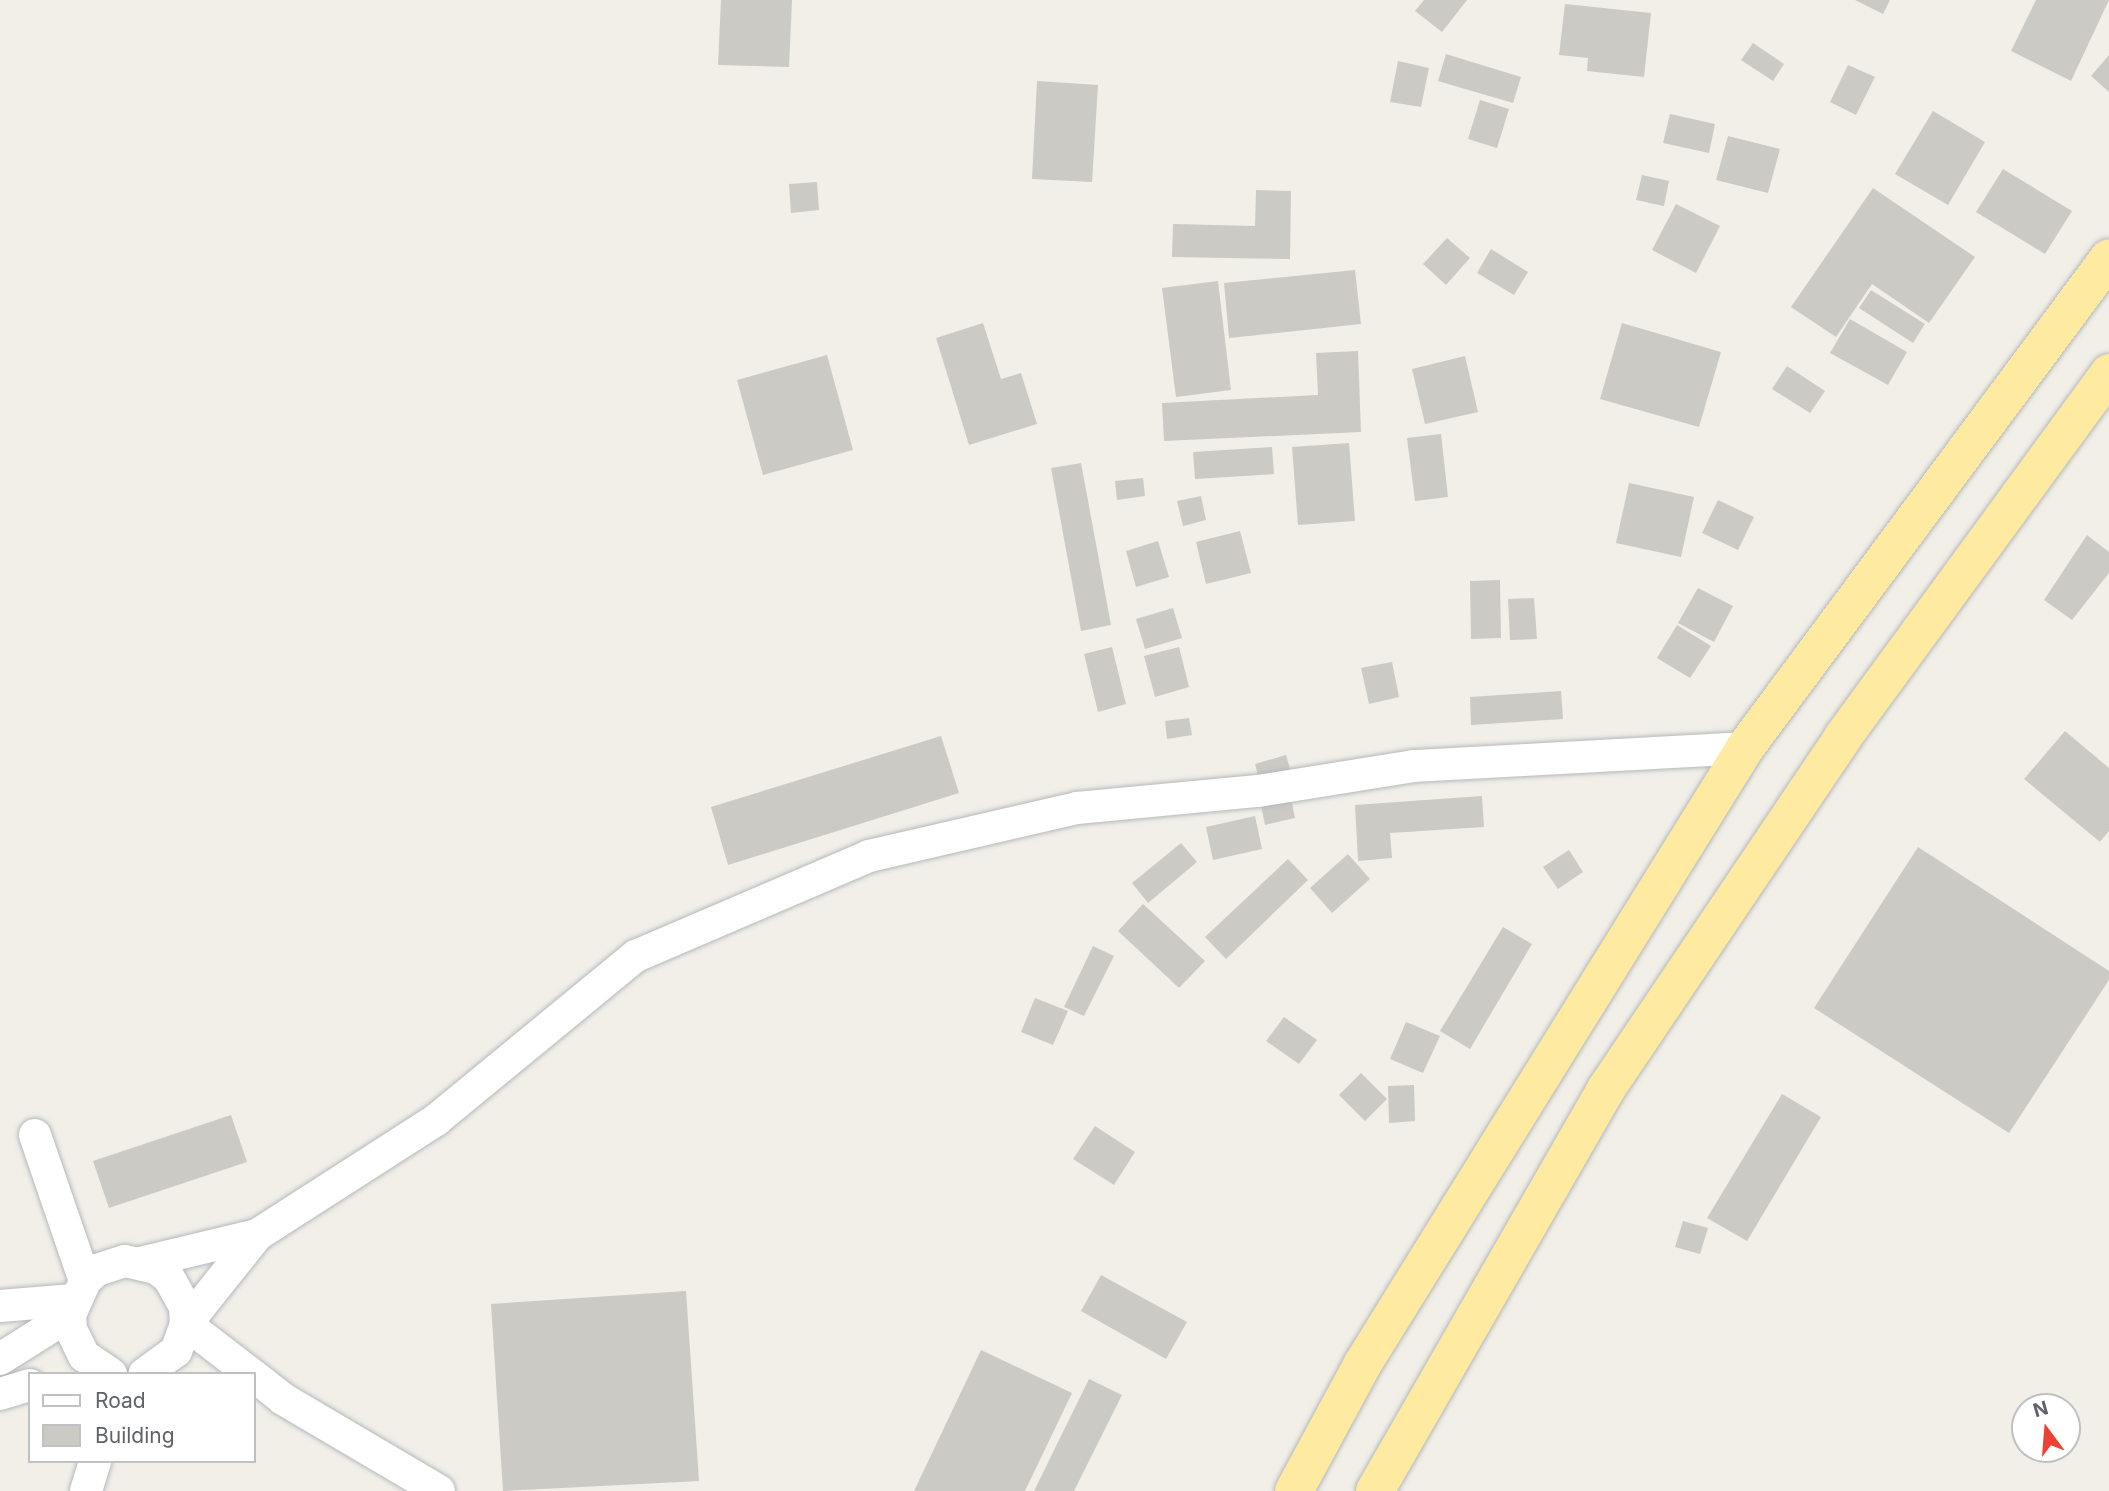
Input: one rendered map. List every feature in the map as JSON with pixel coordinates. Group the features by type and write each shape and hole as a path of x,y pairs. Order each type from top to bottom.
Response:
{"highway":[{"path":"1294,1491 1362,1365 1745,748 2109,258"},
{"path":"1375,1491 1606,1089 1843,737 2109,373"}],"street":[{"path":"155,1372 176,1351 186,1324 257,1235 436,1120 636,956 869,856 1077,808 1258,791 1414,766 1745,748"},
{"path":"35,1135 76,1298 76,1343 92,1371"},
{"path":"0,1359 76,1298 111,1264 141,1263 257,1235"},
{"path":"141,1263 156,1268 179,1291 186,1324 248,1372"},
{"path":"0,1306 76,1298"},
{"path":"256,1380 268,1396 439,1491"},
{"path":"0,1394 28,1386"},
{"path":"86,1491 94,1463"}],"building":[{"path":"721,0 792,0 789,67 718,65"},
{"path":"1424,0 1467,0 1442,32 1415,11"},
{"path":"1855,0 1890,0 1883,14"},
{"path":"2036,0 2109,0 2071,81 2011,51"},
{"path":"1565,4 1651,13 1644,77 1587,71 1588,58 1559,55"},
{"path":"1753,43 1784,64 1773,81 1741,60"},
{"path":"1446,54 1521,77 1513,103 1438,81"},
{"path":"2109,55 2109,92 2091,76"},
{"path":"1398,61 1429,68 1421,107 1390,102"},
{"path":"1848,65 1875,77 1856,115 1830,102"},
{"path":"1037,81 1098,85 1092,182 1032,179"},
{"path":"1480,100 1509,109 1497,148 1468,139"},
{"path":"1933,111 1985,142 1948,205 1895,174"},
{"path":"1670,114 1715,124 1709,153 1663,143"},
{"path":"1728,136 1780,149 1768,193 1716,180"},
{"path":"2003,169 2072,211 2045,254 1976,212"},
{"path":"1642,175 1669,181 1664,206 1636,200"},
{"path":"817,182 819,210 791,213 789,184"},
{"path":"1873,188 1975,257 1929,323 1872,284 1836,337 1791,307"},
{"path":"1256,190 1291,191 1290,259 1172,257 1173,224 1255,226"},
{"path":"1676,204 1720,226 1696,273 1652,250"},
{"path":"1447,238 1470,258 1446,285 1423,264"},
{"path":"1491,249 1528,272 1514,295 1477,273"},
{"path":"1355,270 1361,324 1229,338 1224,283"},
{"path":"1218,281 1231,390 1176,397 1162,288"},
{"path":"1871,290 1925,324 1913,343 1859,308"},
{"path":"1850,319 1907,352 1888,385 1830,353"},
{"path":"983,323 1001,379 1021,373 1037,424 969,445 936,338"},
{"path":"1622,323 1721,352 1699,427 1600,399"},
{"path":"1358,351 1361,432 1164,441 1162,403 1318,395 1316,353"},
{"path":"827,355 853,450 763,475 737,380"},
{"path":"1465,356 1478,412 1425,424 1412,369"},
{"path":"1787,366 1825,391 1810,413 1772,389"},
{"path":"1441,434 1448,497 1415,501 1407,438"},
{"path":"1349,443 1355,521 1298,525 1292,447"},
{"path":"1272,447 1274,474 1195,479 1193,452"},
{"path":"1081,463 1111,625 1081,631 1051,468"},
{"path":"1143,478 1145,496 1117,500 1115,481"},
{"path":"1629,483 1694,497 1681,557 1616,543"},
{"path":"1201,496 1206,520 1183,526 1177,501"},
{"path":"1718,500 1754,517 1738,550 1702,533"},
{"path":"1240,531 1251,573 1206,584 1196,542"},
{"path":"2087,535 2109,552 2109,573 2072,620 2044,600"},
{"path":"1158,541 1169,577 1136,587 1126,551"},
{"path":"1500,580 1501,638 1471,639 1470,581"},
{"path":"1698,588 1733,606 1714,642 1678,623"},
{"path":"1534,598 1537,639 1510,640 1508,599"},
{"path":"1173,608 1182,638 1145,649 1136,619"},
{"path":"1677,625 1711,646 1690,678 1657,658"},
{"path":"1112,647 1126,704 1098,712 1084,654"},
{"path":"1179,647 1189,687 1155,697 1144,656"},
{"path":"1392,662 1399,697 1369,704 1361,668"},
{"path":"1561,691 1563,719 1471,725 1470,697"},
{"path":"1189,718 1192,735 1167,739 1165,721"},
{"path":"2065,731 2109,768 2109,831 2100,842 2024,779"},
{"path":"941,736 959,793 728,865 711,807"},
{"path":"1286,755 1294,783 1262,791 1255,764"},
{"path":"1289,789 1295,818 1265,825 1259,795"},
{"path":"1482,796 1484,827 1390,833 1392,858 1358,861 1355,805"},
{"path":"1255,816 1262,849 1213,860 1206,827"},
{"path":"1181,843 1197,862 1148,903 1132,883"},
{"path":"1918,847 2109,971 2109,980 2009,1133 1814,1008"},
{"path":"1569,850 1583,872 1558,889 1543,867"},
{"path":"1348,854 1370,879 1332,913 1310,888"},
{"path":"1288,859 1308,880 1226,959 1205,937"},
{"path":"1143,904 1205,961 1179,988 1118,931"},
{"path":"1503,927 1532,944 1470,1049 1440,1031"},
{"path":"1093,946 1114,956 1084,1016 1064,1007"},
{"path":"1035,998 1068,1011 1053,1045 1021,1032"},
{"path":"1284,1017 1317,1040 1299,1064 1266,1041"},
{"path":"1406,1022 1440,1036 1423,1073 1390,1059"},
{"path":"1361,1073 1387,1099 1365,1121 1339,1095"},
{"path":"1414,1085 1415,1121 1389,1123 1388,1086"},
{"path":"1782,1094 1821,1117 1747,1241 1707,1218"},
{"path":"231,1115 247,1162 109,1208 93,1161"},
{"path":"1095,1126 1135,1152 1114,1185 1073,1159"},
{"path":"1683,1221 1708,1228 1700,1254 1675,1247"},
{"path":"1101,1275 1187,1322 1166,1359 1081,1311"},
{"path":"686,1291 699,1481 503,1491 491,1304"},
{"path":"981,1350 1072,1393 1025,1491 914,1491"},
{"path":"1089,1379 1122,1395 1074,1491 1034,1491"}]}
